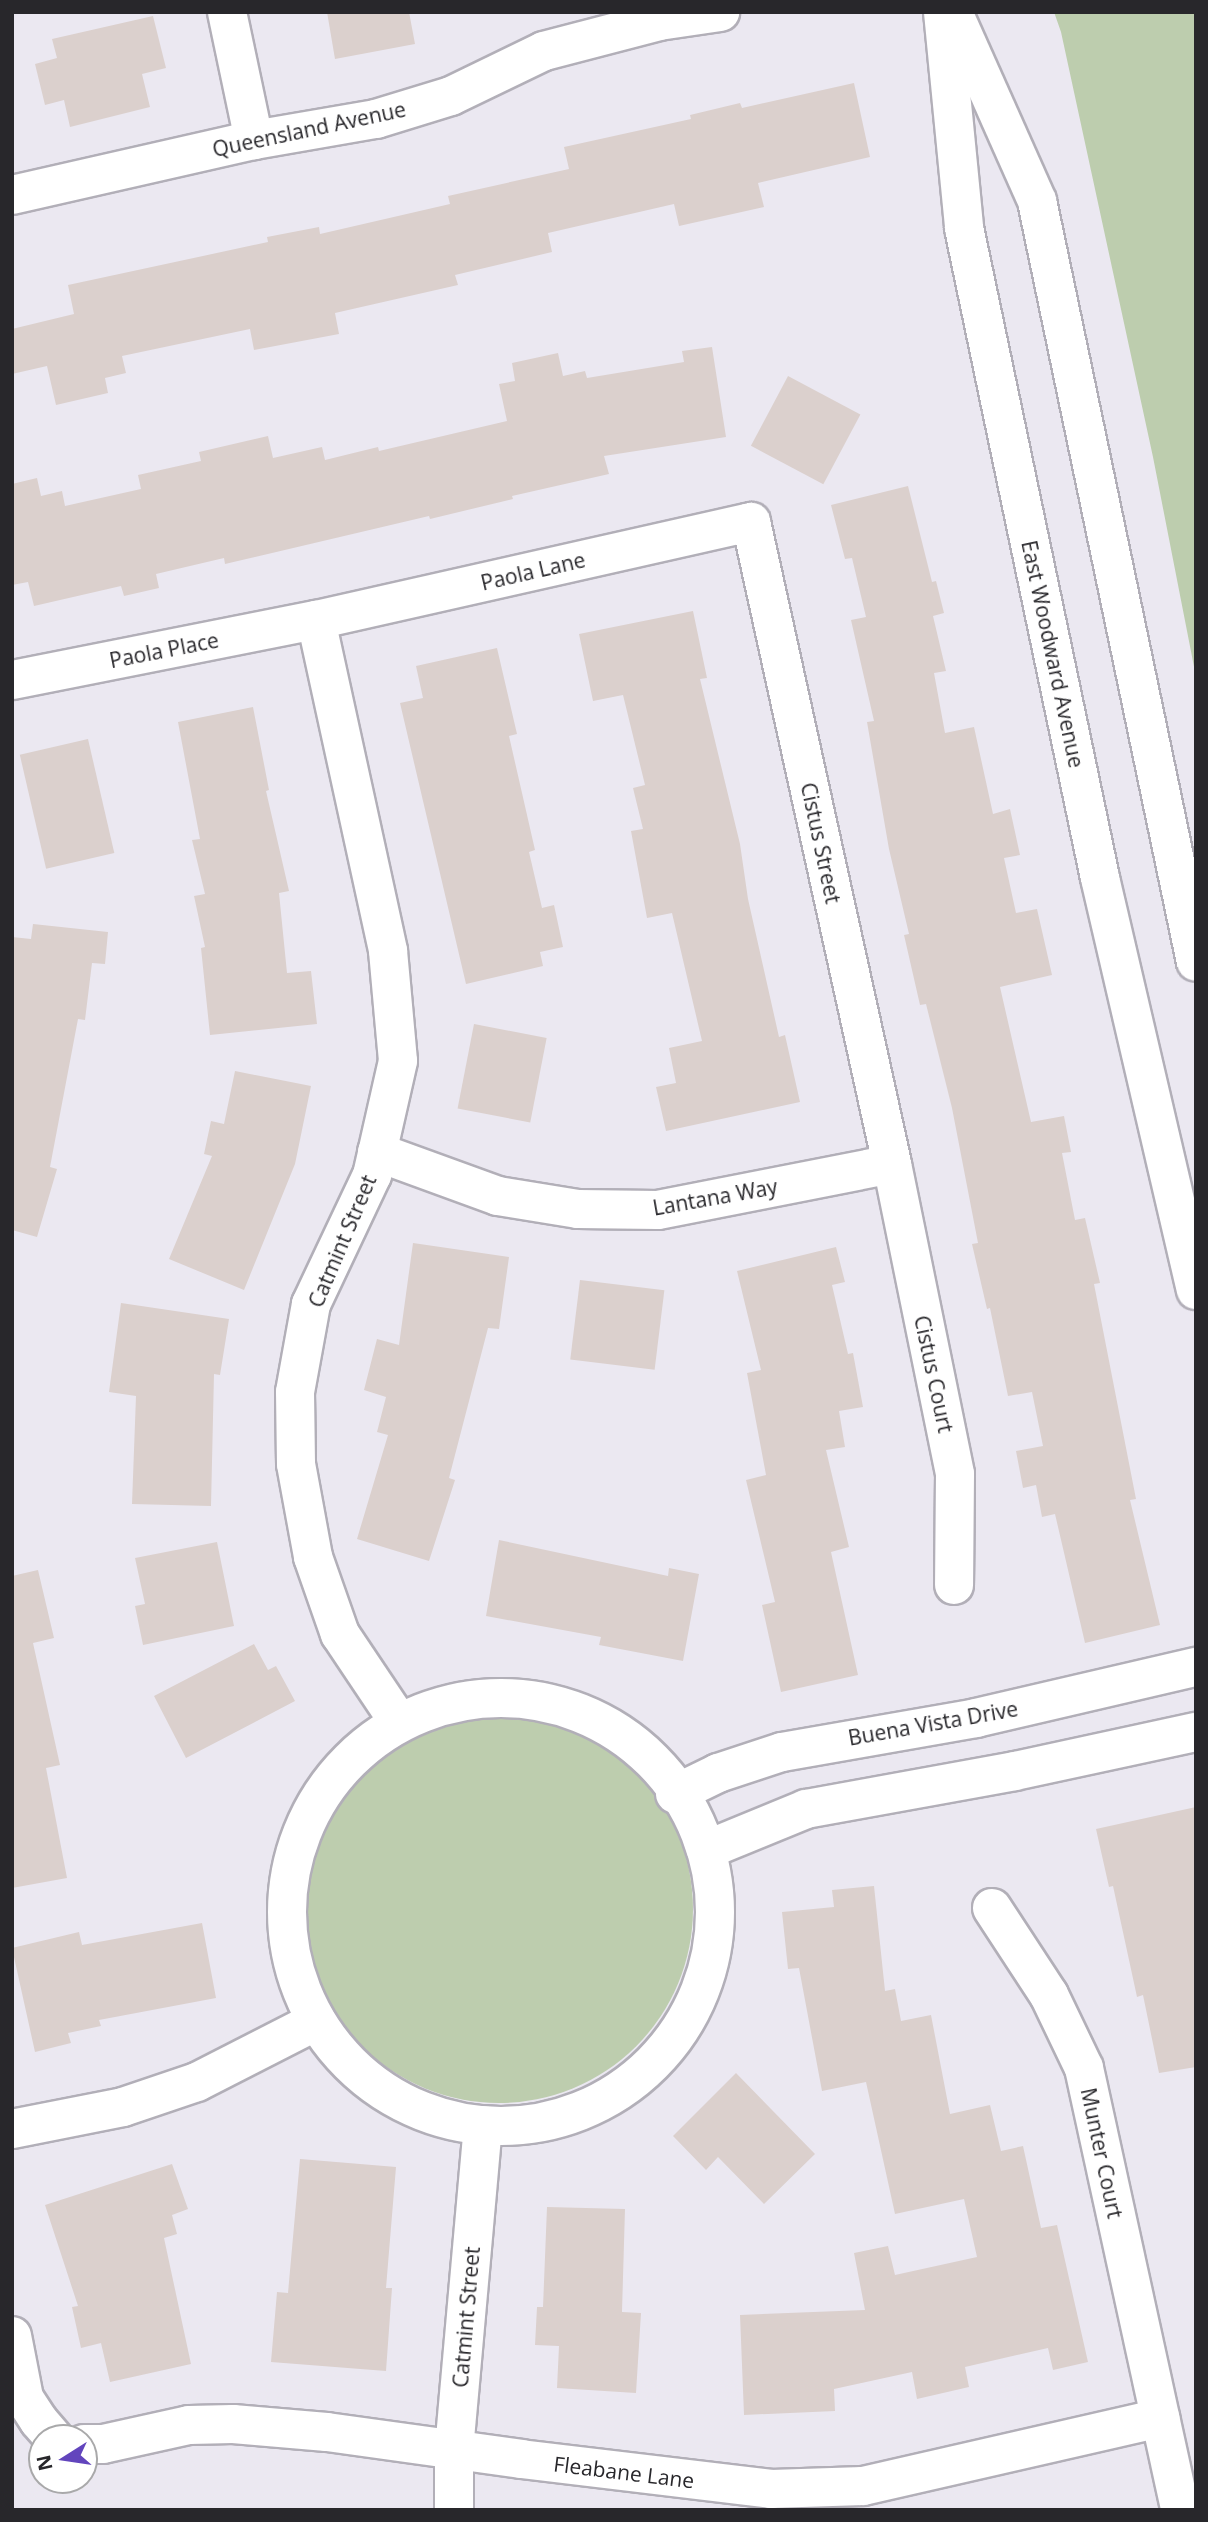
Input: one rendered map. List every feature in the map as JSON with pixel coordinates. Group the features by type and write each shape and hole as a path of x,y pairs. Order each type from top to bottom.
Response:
{"street":[{"path":"227,12 254,140"},
{"name":"Queensland Avenue","path":"12,195 254,140 376,119 451,96 544,51 658,16 720,12"},
{"name":"East Woodward Avenue","path":"943,12 964,228 1097,865 1196,1290"},
{"path":"953,12 1037,201 1196,962"},
{"name":"Paola Lane","path":"316,620 751,522"},
{"name":"Cistus Street","path":"751,522 891,1164"},
{"name":"Paola Place","path":"12,680 316,620"},
{"name":"Catmint Street","path":"316,620 388,951 398,1061 372,1175 311,1304 295,1392 296,1464 313,1557 340,1634 399,1722"},
{"name":"Lantana Way","path":"377,1152 498,1196 578,1209 658,1210 891,1164"},
{"name":"Cistus Court","path":"891,1164 955,1474 954,1585"},
{"name":"Buena Vista Drive","path":"675,1794 718,1773 782,1752 976,1718 1196,1667"},
{"path":"509,1696 575,1709 612,1727 662,1769 675,1794 706,1850 712,1872 715,1932 704,1982 677,2035 638,2078 601,2102 563,2118 501,2127 444,2119 394,2098 344,2058 316,2021 289,1946 288,1888 297,1845 326,1787 355,1754 399,1722 461,1700 509,1696"},
{"path":"706,1850 806,1810 1015,1771 1196,1732"},
{"name":"Munter Court","path":"992,1908 1049,1995 1084,2068 1180,2510"},
{"path":"12,2129 123,2107 197,2082 316,2021"},
{"name":"Catmint Street","path":"454,2510 454,2450 483,2125"},
{"path":"12,2336 24,2398 42,2424"},
{"name":"Fleabane Lane","path":"98,2444 188,2425 233,2424 327,2431 454,2450 771,2489 863,2486 1160,2418"}],"green space":[{"path":"1054,12 1196,12 1196,677 1153,457 1061,32"},
{"path":"480,1715 518,1715 555,1723 591,1737 637,1771 661,1801 679,1835 690,1871 693,1909 690,1947 679,1983 661,2017 637,2047 607,2071 573,2089 518,2103 480,2103 443,2095 407,2081 361,2047 337,2017 319,1983 305,1928 305,1890 313,1853 327,1817 361,1771 391,1747 425,1729"}],"building":[{"path":"327,12 409,12 415,44 335,59"},
{"path":"153,16 166,68 142,74 150,107 70,127 64,100 45,105 35,64 57,58 52,39"},
{"path":"854,83 870,157 758,183 764,207 679,226 674,204 548,233 552,252 455,275 458,285 335,313 339,334 254,350 250,329 122,356 126,373 105,378 108,393 56,405 47,366 12,374 12,329 74,314 68,285 268,242 267,237 319,227 320,234 450,204 448,196 569,169 564,147 691,119 690,115 740,103 742,108"},
{"path":"712,347 726,437 604,456 609,474 512,496 513,499 430,519 429,516 225,564 224,558 156,574 159,588 124,596 121,586 34,606 28,582 12,585 12,484 37,478 41,496 62,491 65,506 141,489 138,475 201,461 199,452 268,436 273,458 322,447 325,460 378,447 379,451 507,421 499,384 515,381 512,363 558,353 563,376 585,371 587,378 684,362 682,351"},
{"path":"788,376 860,414 823,484 751,446"},
{"path":"908,486 932,582 936,581 944,613 933,616 946,671 934,673 945,733 974,727 993,814 1010,809 1020,855 1004,858 1016,913 1037,909 1052,975 1000,987 1031,1122 1064,1116 1071,1152 1062,1153 1075,1220 1085,1218 1100,1283 1094,1284 1136,1499 1130,1500 1160,1625 1085,1643 1055,1514 1042,1517 1036,1485 1023,1488 1016,1451 1043,1446 1032,1392 1008,1396 990,1308 987,1309 972,1244 978,1243 952,1108 926,1004 920,1005 904,935 909,934 889,849 867,722 874,721 851,620 866,617 852,558 845,559 831,505"},
{"path":"693,611 707,678 700,679 740,844 748,899 779,1037 785,1035 800,1102 666,1131 656,1087 676,1083 669,1048 702,1041 672,913 647,918 631,831 643,829 633,788 645,785 623,695 593,701 579,634"},
{"path":"497,648 517,734 509,736 535,850 529,852 542,908 554,905 563,947 540,952 543,966 466,984 400,703 423,698 416,666"},
{"path":"253,707 269,790 266,791 289,891 279,893 287,973 311,971 317,1024 210,1035 201,948 205,947 194,896 205,894 192,840 200,839 178,722"},
{"path":"88,739 114,853 46,869 20,755"},
{"path":"33,924 108,932 105,964 92,963 85,1020 78,1019 50,1167 57,1169 37,1237 12,1230 12,937 31,939"},
{"path":"474,1024 547,1038 530,1123 458,1108"},
{"path":"235,1071 311,1086 295,1164 244,1290 169,1259 212,1156 204,1154 211,1121 224,1124"},
{"path":"413,1243 509,1257 499,1329 488,1328 449,1478 455,1480 429,1561 357,1539 388,1435 377,1432 386,1397 364,1390 377,1339 399,1345"},
{"path":"836,1247 845,1282 832,1285 848,1354 853,1353 863,1407 839,1411 845,1447 826,1450 849,1547 831,1552 858,1675 781,1692 762,1605 775,1602 746,1480 766,1475 747,1373 761,1370 737,1271"},
{"path":"580,1280 664,1290 655,1370 570,1359"},
{"path":"121,1303 229,1319 220,1375 214,1374 211,1506 132,1504 136,1396 109,1392"},
{"path":"499,1540 668,1576 669,1568 699,1574 683,1661 599,1645 601,1637 486,1616"},
{"path":"217,1542 234,1626 143,1645 135,1606 145,1604 135,1558"},
{"path":"38,1570 54,1638 33,1643 60,1765 46,1768 67,1878 12,1888 12,1576"},
{"path":"254,1644 268,1670 276,1666 295,1701 186,1758 154,1696"},
{"path":"1196,1807 1196,2067 1159,2073 1143,1995 1137,1997 1113,1886 1109,1887 1096,1829"},
{"path":"874,1886 885,1991 895,1989 901,2021 931,2015 950,2114 990,2105 1001,2151 1023,2146 1041,2228 1057,2225 1088,2362 1053,2370 1048,2348 965,2367 969,2387 917,2399 912,2372 834,2389 835,2411 744,2415 740,2315 865,2310 854,2253 888,2246 895,2275 977,2257 964,2199 895,2214 866,2082 822,2091 799,1968 788,1969 782,1912 834,1907 832,1890"},
{"path":"202,1923 216,1998 99,2020 101,2026 68,2033 71,2043 35,2052 12,1948 79,1932 82,1945"},
{"path":"736,2073 815,2154 764,2204 718,2157 706,2170 673,2136"},
{"path":"300,2159 396,2167 386,2288 392,2288 386,2371 271,2362 277,2292 288,2293"},
{"path":"172,2164 188,2209 172,2215 177,2234 164,2238 191,2364 110,2382 101,2343 81,2348 72,2307 78,2306 45,2205"},
{"path":"547,2207 625,2209 622,2312 641,2313 636,2393 557,2388 559,2346 535,2345 537,2307 543,2307"}]}
